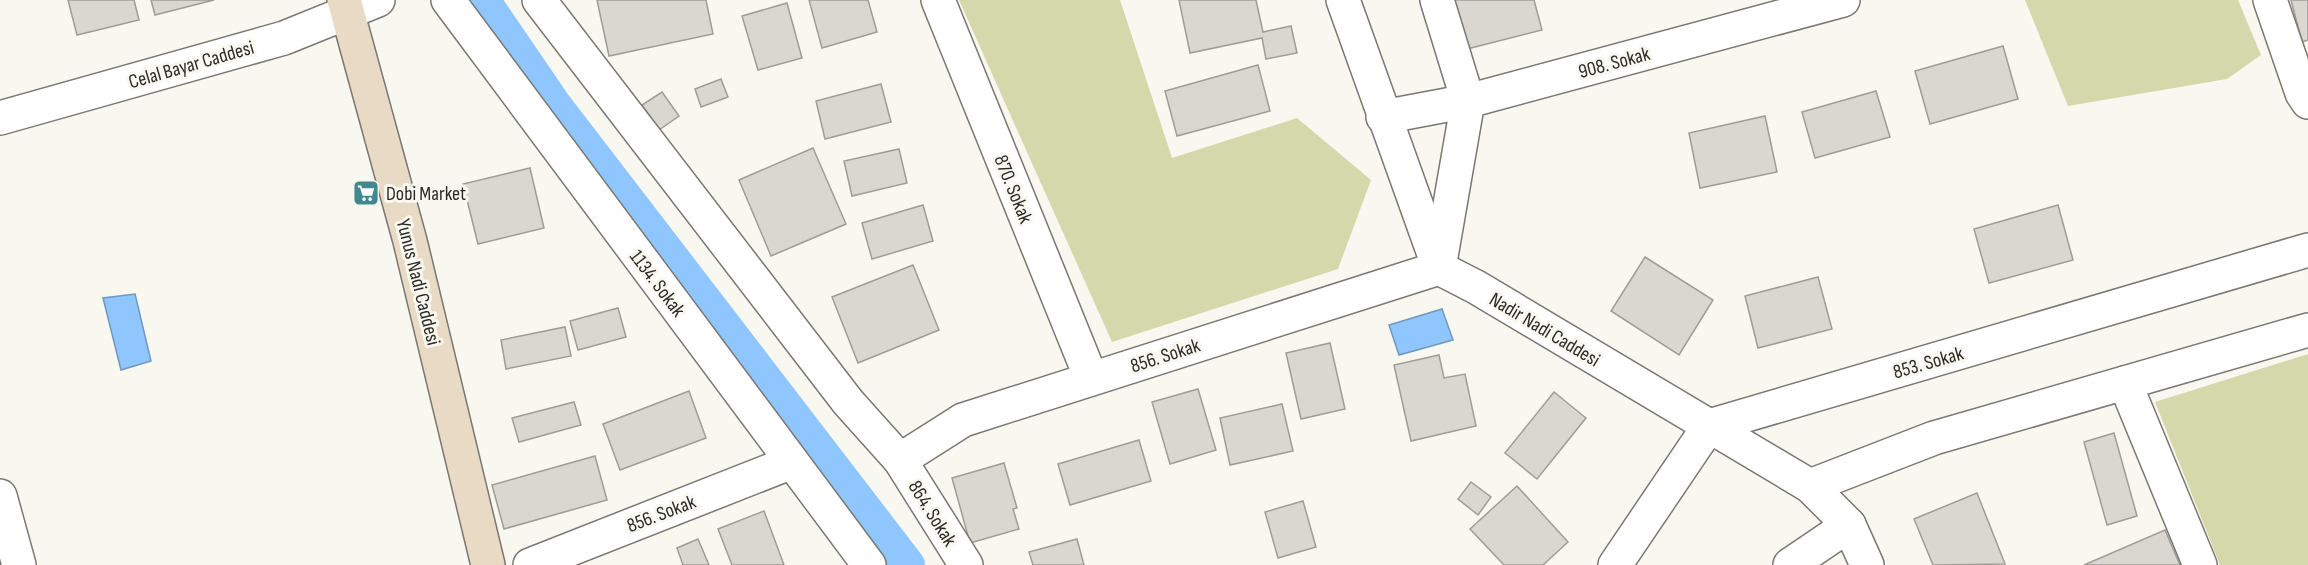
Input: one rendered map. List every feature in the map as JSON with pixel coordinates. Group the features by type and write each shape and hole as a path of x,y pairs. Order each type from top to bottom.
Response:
{"main road":[{"name":"Yunus Nadi Caddesi","path":"345,6 410,241 488,565"}],"street":[{"name":"Celal Bayar Caddesi","path":"0,118 284,38 345,6 378,0"},
{"name":"1134. Sokak","path":"448,0 869,565"},
{"name":"864. Sokak","path":"540,0 848,402 900,460 966,565"},
{"name":"870. Sokak","path":"938,0 1091,378"},
{"path":"1343,0 1439,268"},
{"path":"1437,0 1468,101 1439,268"},
{"name":"908. Sokak","path":"1383,117 1468,101 1843,0"},
{"path":"2270,0 2302,93 2308,102"},
{"name":"853. Sokak","path":"1709,426 2308,250"},
{"name":"856. Sokak","path":"900,460 963,420 1439,268"},
{"name":"Nadir Nadi Caddesi","path":"1439,268 1476,287 1810,486 1849,525 1867,565"},
{"path":"1810,486 1934,438 2308,330"},
{"path":"2125,383 2200,565"},
{"path":"1615,565 1709,426"},
{"name":"856. Sokak","path":"530,565 792,462"},
{"path":"0,496 19,565"},
{"path":"1790,565 1849,525"}],"green space":[{"path":"959,0 1120,0 1172,158 1297,118 1371,180 1338,269 1112,342"},
{"path":"2025,0 2238,0 2261,55 2227,79 2068,106"},
{"path":"2308,354 2308,565 2220,565 2155,402"}],"water":[{"path":"135,294 151,361 121,370 103,298"},
{"path":"1442,309 1453,340 1399,355 1389,325"}],"building":[{"path":"68,0 134,0 139,20 77,35"},
{"path":"151,0 214,0 155,15"},
{"path":"597,0 706,0 713,34 609,56"},
{"path":"809,0 868,0 877,32 822,48"},
{"path":"1179,0 1256,0 1263,32 1291,26 1297,53 1266,59 1262,38 1190,53"},
{"path":"1450,0 1534,0 1542,30 1463,50"},
{"path":"2291,0 2308,0 2308,40 2302,42"},
{"path":"787,3 802,58 758,70 742,16"},
{"path":"2003,46 2018,99 1930,124 1915,71"},
{"path":"1258,65 1270,111 1177,136 1165,91"},
{"path":"721,79 728,97 701,107 695,89"},
{"path":"881,84 891,122 825,139 816,101"},
{"path":"1876,91 1890,137 1815,158 1802,112"},
{"path":"662,92 679,116 659,130 642,105"},
{"path":"1765,116 1777,172 1700,188 1689,133"},
{"path":"813,148 846,224 771,256 739,180"},
{"path":"899,149 907,183 852,196 844,161"},
{"path":"530,168 544,228 478,244 463,184"},
{"path":"923,205 933,241 872,259 862,223"},
{"path":"2058,205 2073,260 1989,283 1974,229"},
{"path":"1645,257 1713,300 1679,355 1611,311"},
{"path":"913,265 939,330 858,363 832,297"},
{"path":"1818,277 1832,329 1758,348 1745,296"},
{"path":"618,308 626,337 578,350 570,321"},
{"path":"565,327 571,356 506,369 501,340"},
{"path":"1330,343 1345,409 1301,419 1286,353"},
{"path":"1439,355 1444,378 1465,374 1476,426 1411,441 1394,365"},
{"path":"1198,389 1216,450 1170,464 1152,402"},
{"path":"689,391 706,438 620,470 603,424"},
{"path":"1554,392 1586,418 1537,479 1505,453"},
{"path":"574,402 581,425 519,442 512,418"},
{"path":"1282,404 1293,451 1230,465 1220,418"},
{"path":"2114,433 2137,516 2107,525 2084,442"},
{"path":"1139,440 1151,481 1070,505 1058,464"},
{"path":"595,456 607,500 504,529 492,485"},
{"path":"1004,463 1017,508 1013,509 1019,529 970,543 952,478"},
{"path":"1471,482 1491,497 1478,515 1458,499"},
{"path":"1517,486 1568,542 1543,565 1504,565 1470,529"},
{"path":"1977,493 2005,564 1933,565 1914,519"},
{"path":"1303,501 1316,547 1278,558 1265,512"},
{"path":"764,511 784,565 732,565 718,529"},
{"path":"2165,530 2180,565 2084,565"},
{"path":"698,539 709,565 683,565 677,548"},
{"path":"1077,539 1084,565 1033,565 1029,552"}],"waterway":[{"path":"483,0 554,104 908,565"}],"place":[{"name":"Dobi Market","path":"366,193"}]}
